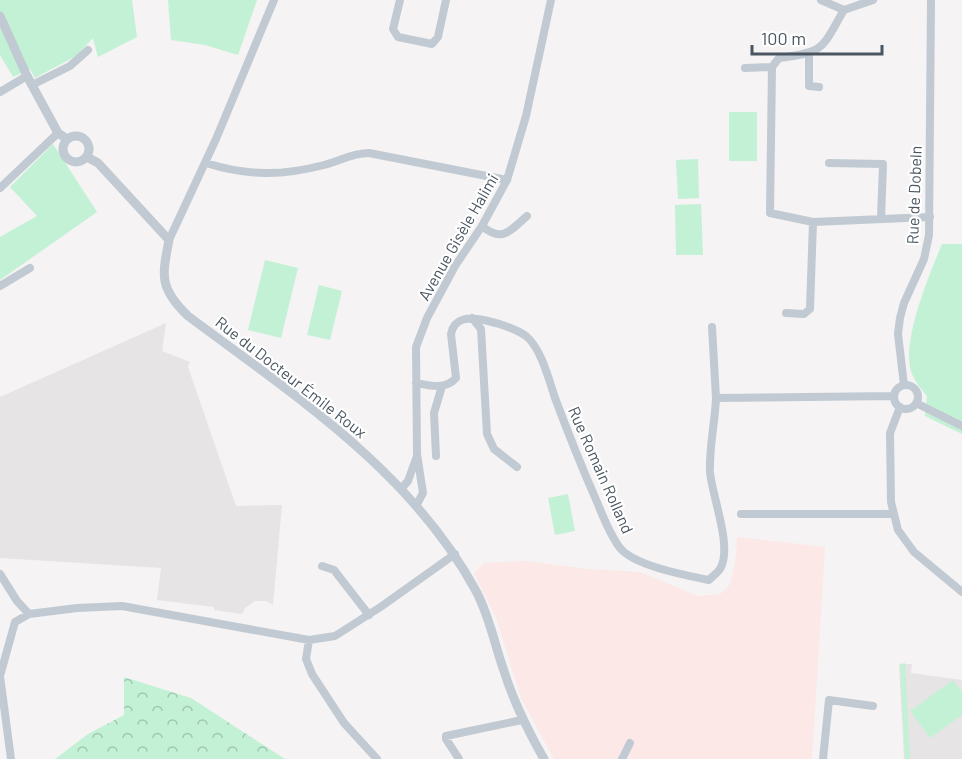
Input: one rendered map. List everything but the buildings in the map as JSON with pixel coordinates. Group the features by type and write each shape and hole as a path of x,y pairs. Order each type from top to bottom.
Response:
{"street":[{"path":"87,157 98,163 169,240 206,163 274,0"},
{"path":"400,0 393,30 398,37 432,44 438,37 446,0"},
{"name":"Avenue Gisèle Halimi","path":"416,506 423,493 423,482 417,454 416,347 427,318 507,180 526,116 551,0"},
{"path":"820,0 844,10"},
{"path":"873,0 844,10 822,47 809,54 779,58 772,67 770,213 813,222 930,217"},
{"name":"Rue de Dobeln","path":"904,385 898,334 900,318 904,303 924,259 929,235 931,0"},
{"path":"0,16 30,81 58,133 67,139"},
{"path":"0,92 70,66 88,50"},
{"path":"809,54 808,87 819,87"},
{"path":"745,68 772,67"},
{"path":"0,188 58,133"},
{"path":"76,135 86,139 90,148 87,157 79,162 68,159 63,152 67,139 76,135"},
{"path":"206,163 228,170 272,174 305,170 330,164 356,153 369,153 507,180"},
{"path":"829,163 883,164 881,219"},
{"path":"482,226 491,234 501,235 507,233 527,216"},
{"path":"786,313 804,314 810,309 813,222"},
{"name":"Rue du Docteur Émile Roux","path":"169,240 163,278 175,304 326,419 366,453 416,506 455,554 478,594 522,720 544,759"},
{"path":"0,286 30,268"},
{"path":"416,383 442,386 451,383 456,378 452,329 460,321 472,318 482,328 487,434 494,449 518,467"},
{"name":"Rue Romain Rolland","path":"472,318 517,331 534,345 605,521 622,550 636,560 709,580 721,569 725,556 718,507 710,473 711,436 716,398"},
{"path":"712,327 716,398 894,396"},
{"path":"904,385 912,386 916,391 916,403 910,408 900,407 896,404 894,396 897,389 904,385"},
{"path":"436,456 434,413 442,386"},
{"path":"916,403 962,426"},
{"path":"900,407 890,433 891,502 898,530 914,552 962,592"},
{"name":"Avenue Gisèle Halimi","path":"401,489 408,481 417,454"},
{"path":"408,481 415,479 423,482"},
{"path":"741,514 894,514"},
{"path":"11,759 0,676 15,622 29,614 77,608 122,606 309,639 335,636 369,615 455,554"},
{"path":"322,566 334,570 369,615"},
{"path":"0,574 29,614"},
{"path":"309,639 306,659 312,674 344,723 377,759"},
{"path":"822,759 829,700 873,706"},
{"path":"459,759 446,736 522,720"},
{"path":"622,759 630,743"}],"shaded area":[{"path":"166,323 162,351 190,362 188,367 236,506 282,505 273,605 266,601 255,601 245,608 242,614 214,610 214,607 157,600 161,568 0,558 0,397"},
{"path":"737,537 825,547 812,759 554,759 521,698 497,620 474,573 484,563 525,561 588,569 640,572 697,596 713,595 720,594 731,581"},
{"path":"899,664 912,664 911,673 962,680 962,759 904,759"}],"green space":[{"path":"0,0 132,0 137,37 98,57 93,38 76,56 35,78 30,69 13,77 0,55"},
{"path":"168,0 257,0 238,55 205,45 171,40"},
{"path":"729,112 757,112 757,161 729,161"},
{"path":"53,144 97,212 0,280 0,237 37,216 10,187"},
{"path":"698,159 699,198 678,199 676,160"},
{"path":"701,204 703,255 676,255 675,205"},
{"path":"942,244 962,244 962,434 925,416 927,396 914,379 909,363 912,330 917,310"},
{"path":"265,260 298,268 281,338 248,330"},
{"path":"319,285 342,291 330,340 307,335"},
{"path":"568,494 575,531 555,535 548,498"},
{"path":"905,663 910,759 905,759 900,664"},
{"path":"124,677 191,698 285,759 55,759 88,734 124,715"},
{"path":"953,680 962,692 962,715 930,738 910,711"}]}
